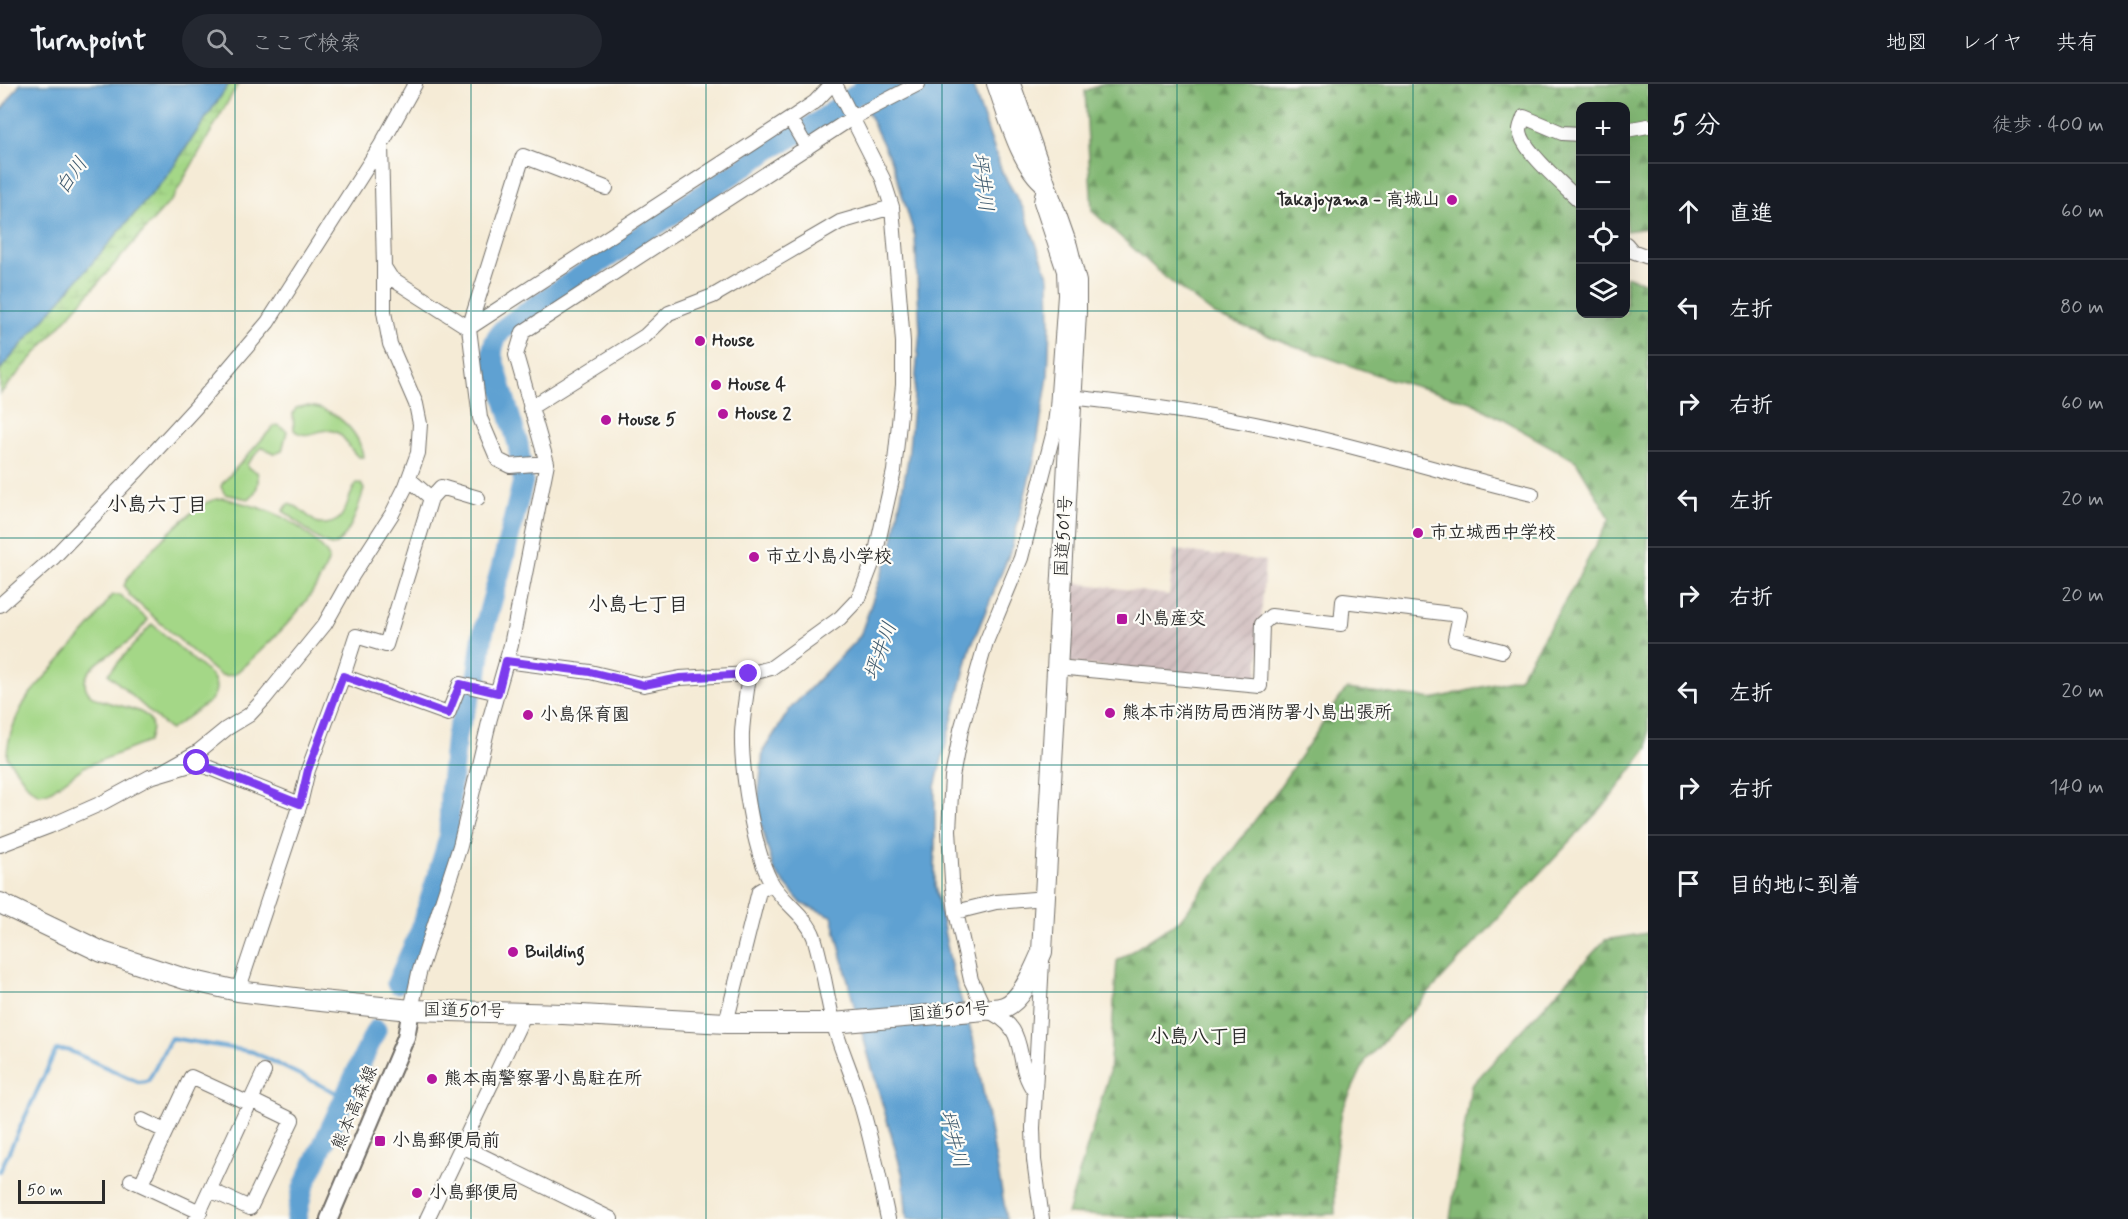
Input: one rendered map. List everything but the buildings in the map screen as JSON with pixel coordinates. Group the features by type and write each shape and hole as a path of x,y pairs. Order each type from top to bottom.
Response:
{"highway":[{"name":"国道501号","path":"0,903 102,952 185,979 238,990 411,1010 726,1023 837,1022 982,1010 1004,1007 1011,1003 1022,991 1042,952 1076,282 1067,246 1010,84"}],"main road":[{"name":"熊本高森線","path":"329,1219 406,1037 411,1010"}],"street":[{"path":"0,605 54,557 136,472 195,408 268,322 381,144 415,84"},
{"path":"411,1010 419,973 460,846 506,661 547,463 516,355 523,332 807,148 853,115 918,84"},
{"path":"994,84 1020,152 1035,179 1044,186 1041,202 1064,271 1065,295 1054,431 1021,558 987,642 959,740 952,777 949,830 951,880 971,980 982,1010 1000,1015 1018,1038 1028,1083 1035,1092"},
{"path":"469,328 790,119 834,85 853,115 883,179 892,207 903,342 903,385 894,471 875,556 859,598 840,618 771,668 749,674 680,678 644,685 590,672 506,661"},
{"path":"1576,134 1562,133 1524,117 1520,130 1533,156 1576,196"},
{"path":"790,119 807,148"},
{"path":"1630,129 1648,126"},
{"path":"0,845 50,826 158,774 199,751 226,729 249,715 325,624 352,576 392,514 409,479 418,453 420,424 416,404 390,344 384,312 381,144"},
{"path":"547,463 510,466 498,460 480,418 469,328 523,156 606,188"},
{"path":"530,408 645,336 669,313 713,296 840,222 892,207"},
{"path":"1630,249 1648,257"},
{"path":"384,267 391,278 469,328"},
{"path":"1070,396 1168,408 1292,432 1532,494"},
{"path":"409,479 431,498"},
{"path":"238,990 300,804 308,770 356,636 386,645 431,498 441,488 478,498"},
{"path":"1057,667 1260,686 1262,624 1270,616 1341,624 1343,600 1460,615 1455,639 1502,651"},
{"path":"749,674 742,733 744,764 763,866 771,884 796,913 808,923 859,1097 888,1219"},
{"path":"343,676 448,714 460,684 498,693"},
{"path":"158,774 197,763 300,804"},
{"path":"726,1023 759,891 771,884"},
{"path":"956,912 996,902 1046,898"},
{"path":"1042,952 1034,1160 1042,1219"},
{"path":"427,1219 525,1013"},
{"path":"210,1190 250,1208 292,1120 251,1102 191,1077 165,1131 136,1182 198,1215 251,1102 264,1072"},
{"path":"142,1120 165,1131"},
{"path":"462,1146 611,1219"}],"shaded area":[{"path":"1175,550 1265,561 1257,682 1064,663 1070,582 1169,595"}],"green space":[{"path":"229,84 238,84 173,198 0,394 0,370 167,176"},
{"path":"1103,84 1648,84 1648,228 1630,230 1630,102 1576,102 1576,318 1630,318 1630,277 1648,283 1648,748 1608,801 1366,1060 1342,1111 1334,1165 1335,1214 1201,1218 1067,1214 1109,1074 1117,961 1180,920 1274,795 1346,689 1433,699 1519,678 1570,593 1610,518 1576,461 1471,402 1383,377 1215,315 1166,278 1092,211 1085,91"},
{"path":"305,406 325,410 343,421 361,447 363,457 359,457 336,432 325,430 304,434 294,430 293,414 296,408"},
{"path":"278,425 287,431 282,451 275,454 262,447 247,464 248,468 257,472 258,476 254,494 248,499 225,494 221,487 222,484 273,427"},
{"path":"357,483 361,484 364,489 357,512 345,536 334,545 315,537 283,511 288,504 297,507 318,524 336,521 341,517"},
{"path":"223,498 270,512 291,522 311,537 329,558 323,574 290,621 235,674 227,676 213,670 130,596 124,586 136,567 172,530 204,504"},
{"path":"120,595 148,620 132,639 91,669 85,681 88,692 97,699 138,711 148,717 152,727 148,742 84,767 49,792 39,794 29,787 7,757 14,725 29,695 93,623 111,596"},
{"path":"152,624 212,676 216,686 210,701 170,730 108,674"},
{"path":"1648,933 1648,1219 1450,1219 1471,1086 1605,940"}],"water":[{"name":"白川","path":"20,84 229,84 167,176 0,370 0,112"},
{"name":"坪井川","path":"854,84 972,84 1002,172 1023,208 1049,278 1048,377 1035,456 1011,550 970,649 935,787 935,886 952,970 973,1038 1007,1219 907,1219 903,1176 854,1005 832,916 802,904 774,871 757,811 763,751 790,709 860,636 893,541 908,459 920,331 915,237 893,165"}],"waterway":[{"path":"397,983 420,932 449,838 450,794 456,735 477,677 483,633 523,481 518,444 492,356 499,334 529,310 772,148 815,124 871,84"},
{"path":"296,1219 303,1188 376,1030"},
{"path":"0,1171 56,1050 68,1050 138,1082 148,1081 171,1038 178,1039 253,1052 345,1097"}],"place":[{"name":"Takajoyama - 高城山","path":"1452,200"},
{"name":"House","path":"700,341"},
{"name":"House 4","path":"716,385"},
{"name":"House 2","path":"723,414"},
{"name":"House 5","path":"606,420"},
{"name":"市立城西中学校","path":"1418,533"},
{"name":"市立小島小学校","path":"754,557"},
{"name":"小島産交","path":"1122,619"},
{"name":"熊本市消防局西消防署小島出張所","path":"1110,713"},
{"name":"小島保育園","path":"528,715"},
{"name":"Building","path":"513,952"},
{"name":"熊本南警察署小島駐在所","path":"432,1079"},
{"name":"小島郵便局前","path":"380,1141"},
{"name":"小島郵便局","path":"417,1193"}],"district":[{"name":"小島六丁目","path":"157,505"},
{"name":"小島七丁目","path":"638,605"},
{"name":"小島八丁目","path":"1199,1037"}],"route":[{"path":"197,763 300,804 308,770 343,676 448,714 460,684 498,693 506,661 590,672 644,685 680,678 749,674"}]}
